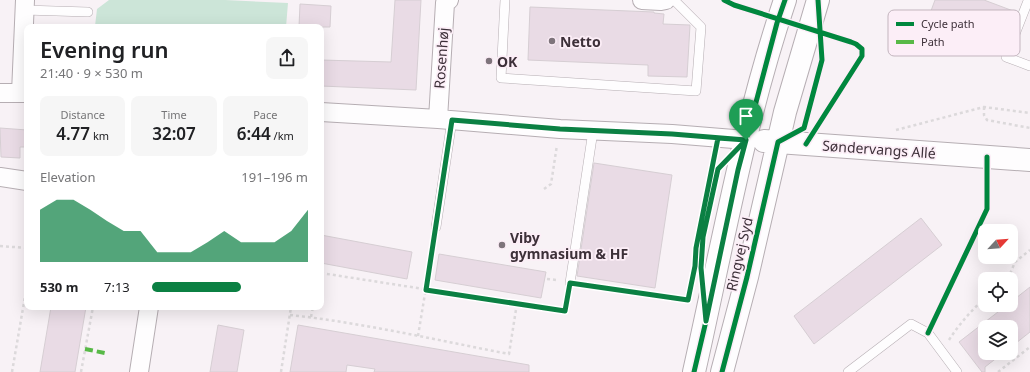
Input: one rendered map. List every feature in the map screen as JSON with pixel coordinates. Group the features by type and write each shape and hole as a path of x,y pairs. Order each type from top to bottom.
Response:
{"main road":[{"name":"Ringvej Syd","path":"694,372 738,170 775,29 785,0"},
{"name":"Ringvej Syd","path":"722,372 747,277 798,63 818,0"},
{"name":"Søndervangs Allé","path":"746,140 1030,160"}],"street":[{"name":"Rosenhøj","path":"445,119 445,3 449,0"},
{"path":"642,0 666,0"},
{"path":"0,93 24,93 24,5"},
{"name":"Søndervangs Allé","path":"324,112 746,140"},
{"path":"0,177 24,181"},
{"path":"139,372 149,310"}],"lane":[{"path":"505,0 500,78 696,91 701,27 674,0"},
{"path":"1020,21 1028,1"},
{"path":"24,5 88,12"},
{"path":"1006,56 1030,66"},
{"path":"436,227 445,119"},
{"path":"570,283 593,131"},
{"path":"848,372 911,324 928,333 957,372"}],"path":[{"path":"984,107 984,115 987,120 1030,128"},
{"path":"886,150 888,134 896,130 984,107 1030,113"},
{"path":"324,273 565,311 570,283 688,300 695,266 696,248 718,138"},
{"path":"544,189 551,184 557,146"},
{"path":"703,245 703,237 717,176"},
{"path":"418,336 436,227"},
{"path":"0,246 24,248"},
{"path":"1011,272 1015,262 1030,250"},
{"path":"12,372 24,302"},
{"path":"290,315 311,317 418,336 509,354 517,303"},
{"path":"942,352 957,326 978,305"},
{"path":"81,372 92,310"},
{"path":"281,372 291,310"},
{"path":"311,317 312,310"},
{"path":"998,372 1030,347"}],"green space":[{"path":"109,0 225,0 288,3 286,24 95,24 97,9"}],"building":[{"path":"395,0 421,0 416,90 324,86 324,60 391,62"},
{"path":"935,0 984,0 1011,10 931,10"},
{"path":"300,4 331,6 330,27 324,27 324,24 299,24"},
{"path":"530,7 654,12 664,14 663,24 690,25 687,77 648,76 648,65 528,60"},
{"path":"0,128 24,130 24,147 20,147 20,158 1,157"},
{"path":"594,163 672,175 655,288 577,276"},
{"path":"921,218 942,245 814,344 794,316"},
{"path":"324,236 412,252 407,279 324,264"},
{"path":"439,254 546,272 541,298 435,280"},
{"path":"1030,287 1030,332 1018,341 1018,320 988,320 998,312 1018,312 1018,296"},
{"path":"50,310 85,310 75,372 40,372"},
{"path":"218,325 244,330 237,372 210,372"},
{"path":"298,325 529,365 529,372 374,372 375,369 347,365 346,372 290,372"},
{"path":"978,327 978,360 994,360 985,367 985,372 982,372 959,342"}],"marked path":[{"path":"85,349 105,353"}],"cycle path":[{"path":"724,0 734,5 851,42 862,49 862,56 806,144"},
{"path":"694,372 706,321 701,268 703,237 718,169 746,140 777,23 785,0"},
{"path":"722,372 747,277 778,142 804,128 822,60 818,0"},
{"path":"928,333 987,209 987,157"}],"place":[{"name":"Netto","path":"552,41"},
{"name":"OK","path":"489,61"},
{"name":"Viby gymnasium & HF","path":"502,245"}],"route":[{"path":"746,140 672,134 560,129 452,120 426,290 565,311 570,283 688,300 695,266 696,248 718,138 746,140 718,169 703,237 701,268 706,321 738,170 746,140"}]}
